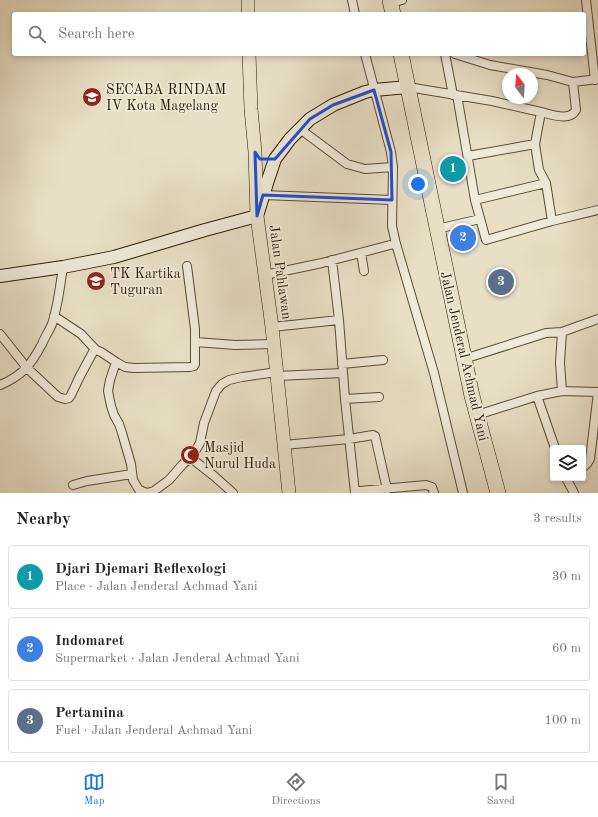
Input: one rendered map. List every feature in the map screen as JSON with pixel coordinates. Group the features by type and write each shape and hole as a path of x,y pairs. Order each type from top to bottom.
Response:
{"highway":[{"name":"Jalan Jenderal Achmad Yani","path":"401,56 472,396 498,493"}],"main road":[{"path":"248,0 248,12"},
{"name":"Jalan Pahlawan","path":"249,56 257,216 266,274 289,493"}],"street":[{"path":"352,0 355,12"},
{"path":"461,56 490,65 546,75 573,82 596,80 586,0"},
{"path":"366,56 391,152 393,167 392,226 396,244 434,374 463,493"},
{"path":"445,56 468,156 475,200 486,240 552,221 598,210"},
{"path":"0,276 63,267 114,257 257,216 275,159 290,139 310,119 333,105 365,92 408,87 492,101 558,117 573,114 576,110 573,82"},
{"path":"541,112 535,144 539,170 546,183 552,221"},
{"path":"300,129 347,164 364,169 393,167"},
{"path":"468,156 535,144"},
{"path":"255,152 260,159 268,161 275,159"},
{"path":"475,200 546,183"},
{"path":"263,195 392,200"},
{"path":"437,229 480,219"},
{"path":"266,274 332,260 390,245"},
{"path":"361,253 364,272"},
{"path":"332,260 355,493 426,485 432,487 434,493"},
{"path":"54,316 80,334 96,350 125,367 194,366 196,342 187,266"},
{"path":"0,385 11,381 27,368 36,355 51,326 63,267"},
{"path":"464,359 546,333 562,332 598,319"},
{"path":"272,326 339,320"},
{"path":"562,332 560,363 562,391"},
{"path":"0,334 27,368 61,399 69,398 73,393 80,376 93,352 96,350"},
{"path":"196,342 235,345 274,344"},
{"path":"116,362 108,391 111,406 122,432 131,464 133,480 139,490 147,492 154,491 169,480 183,464 191,458 200,443 204,423 216,391 222,384 229,380 242,377 342,368 383,360"},
{"path":"477,415 537,396 562,391 598,392 590,459 586,465"},
{"path":"537,396 554,445"},
{"path":"345,399 379,397"},
{"path":"284,446 373,435 375,436 387,489"},
{"path":"191,458 233,493"},
{"path":"73,485 87,481 132,474"},
{"path":"568,481 574,493"}],"highlighted area":[{"path":"374,90 391,152 392,200 263,195 257,216 255,152 260,159 275,159 310,119 333,105"}],"place":[{"name":"SECABA RINDAM IV Kota Magelang","path":"92,97"},
{"name":"Djari Djemari Reflexologi","path":"453,169"},
{"name":"Indomaret","path":"463,238"},
{"name":"TK Kartika Tuguran","path":"96,281"},
{"name":"Pertamina","path":"501,282"},
{"name":"Masjid Nurul Huda","path":"190,455"}]}
